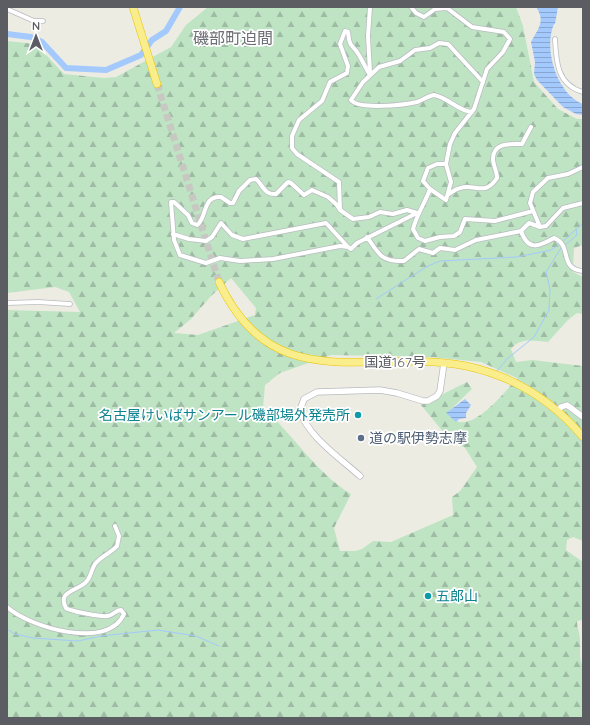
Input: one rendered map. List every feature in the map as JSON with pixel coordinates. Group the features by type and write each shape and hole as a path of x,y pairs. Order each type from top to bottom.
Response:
{"highway":[{"path":"133,7 156,81"},
{"name":"国道167号","path":"219,282 230,305 247,325 269,343 293,355 312,360 332,362 444,363 490,372 513,381 537,395 558,411 583,437"}],"street":[{"path":"370,7 368,36 370,75"},
{"path":"411,7 416,14 424,17 435,9 447,8 472,26 497,30 508,35 510,39 509,44 488,67 477,102 472,112 453,137 448,149 446,164 451,182 449,194 446,200 430,189 423,181 426,171 432,166 446,164"},
{"path":"7,9 34,21 42,21"},
{"path":"340,210 339,182 297,154 292,144 292,132 301,117 319,104 330,82 347,73 348,66 340,44 345,31 348,32 349,44 358,54 370,75"},
{"path":"555,39 556,61 560,74 570,86 583,92"},
{"path":"472,112 463,110 449,100 434,95 418,102 378,106 362,106 352,102 351,100 363,82 378,67 400,61 415,50 425,49 439,43 444,43 472,68 483,82"},
{"path":"449,194 458,187 468,185 485,190 488,188 497,178 493,160 497,149 507,143 522,144 531,127"},
{"path":"540,227 533,211 531,196 536,188 548,178 568,174 583,167"},
{"path":"254,179 257,180 264,190 270,194 276,194 288,182 304,195 312,190 316,191 331,199 340,210 353,219 369,218 380,212 393,214 407,210 417,213 367,237 357,243 352,249 348,247 325,248 273,258 240,261 220,258 203,262 180,255 173,234 172,202 188,215 192,223 197,225 202,220 205,206 215,197 221,197 230,203 233,203 238,193 254,179"},
{"path":"430,189 426,201 417,213 413,229 418,238 425,241 440,237 454,236 460,232 465,219 495,221 533,211"},
{"path":"367,237 381,257 387,260 404,262 419,249 433,253 440,248 455,250 476,240 521,231 529,223 540,227 546,226 563,208 583,203"},
{"path":"173,234 203,242 212,237 221,223 232,235 243,239 326,223 348,247"},
{"path":"521,231 525,242 530,245 541,245 554,238 559,240 565,248 566,258 570,267 583,271"},
{"path":"7,303 38,302 70,304"},
{"path":"360,476 324,444 308,426 300,410 304,399 317,392 380,390 397,393 422,401 428,401 437,396 440,391 444,363"},
{"path":"558,411 561,407 567,405 583,417"},
{"path":"7,607 32,622 53,630 94,633 116,624 124,614 121,610 105,616 93,613 73,612 66,608 64,601 65,596 72,589 82,585 87,580 98,560 117,546 119,536 115,526"}],"green space":[{"path":"208,7 516,7 523,26 534,82 558,109 577,119 583,119 583,245 574,248 573,272 583,277 583,314 577,313 568,320 548,342 523,341 511,349 516,362 532,360 583,366 583,541 573,537 567,540 566,550 583,562 583,620 577,621 577,626 580,637 580,657 583,666 583,718 7,718 7,310 80,312 69,292 55,287 7,293 7,41 36,44 64,74 104,78 116,77 171,47 186,25","holes":["231,278 256,308 255,315 198,335 174,333 191,319 211,296","331,355 430,357 481,362 517,378 490,408 472,420 464,422 456,421 447,413 472,389 467,382 421,405 449,439 465,448 477,467 460,491 452,497 453,515 391,542 373,541 362,549 355,551 340,551 334,528 351,494 326,475 263,408 265,385 280,373"]}],"water":[{"path":"536,7 558,7 555,24 551,34 551,58 559,81 574,99 583,104 583,115 576,114 563,107 537,80 534,74 535,62 531,42 541,21"},
{"path":"465,399 471,405 466,413 466,418 459,419 456,422 446,413"}],"waterway":[{"path":"7,34 31,37 42,42 66,68 106,70 141,55 152,40 166,31 180,7"},
{"path":"562,242 583,223"},
{"path":"564,246 577,235 576,229"},
{"path":"376,299 426,267 440,261 517,257 551,250 560,244"},
{"path":"497,371 507,359 534,337 549,310 550,289 546,272 561,248"},
{"path":"7,629 15,634 33,638 78,641 101,636 158,630 196,636 219,646"}],"tunnel":[{"path":"157,84 219,282"}],"place":[{"name":"名古屋けいばサンアール磯部場外発売所","path":"358,415"},
{"name":"道の駅伊勢志摩","path":"361,438"},
{"name":"五郎山","path":"428,596"}],"district":[{"name":"磯部町迫間","path":"233,38"}]}
